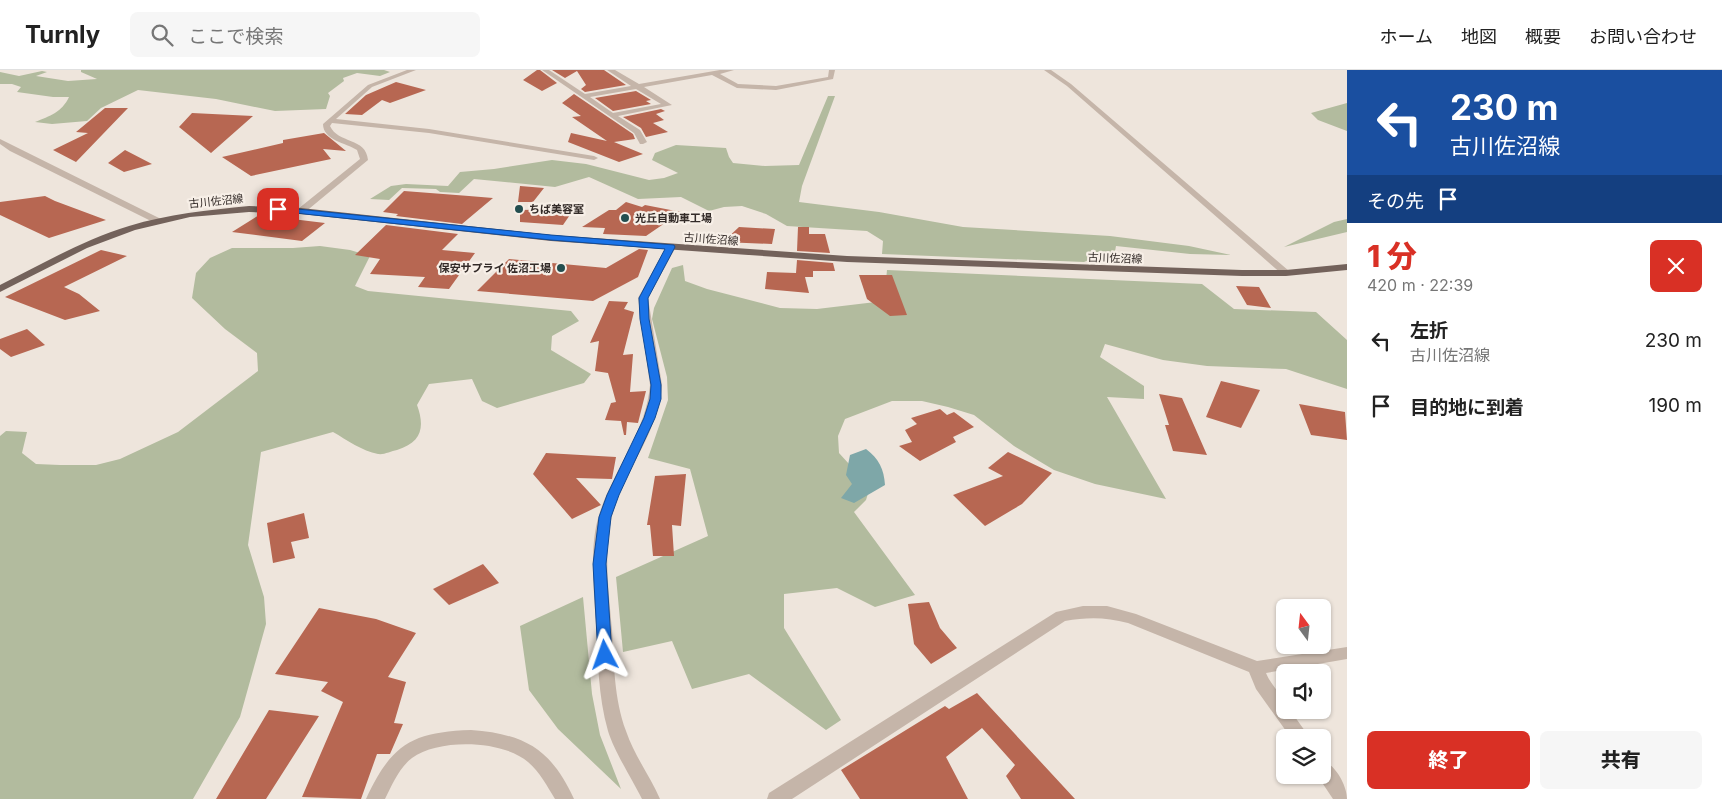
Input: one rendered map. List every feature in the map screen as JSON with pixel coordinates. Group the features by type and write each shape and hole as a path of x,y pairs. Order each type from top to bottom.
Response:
{"main road":[{"name":"古川佐沼線","path":"0,289 84,246 158,221 219,210 249,209 301,211 551,238 901,262 1225,273 1286,273 1347,267"}],"street":[{"path":"301,211 364,160 365,155 362,149 332,135 327,131 326,126 370,86 413,70"},
{"path":"545,70 637,132 643,142"},
{"path":"610,70 668,105 612,115"},
{"path":"584,96 731,70"},
{"path":"713,73 737,86 776,88 831,78 832,70"},
{"path":"1048,70 1069,85 1286,273"},
{"path":"330,121 376,123 594,158"},
{"path":"0,141 13,150 158,221"},
{"path":"651,799 617,732 608,689 600,564 605,517 613,495 650,418 655,399 656,385 644,319 643,298 670,247"},
{"path":"776,799 1061,616 1083,612 1107,612 1132,618 1256,668 1347,653"},
{"path":"1256,668 1262,684 1294,729"},
{"path":"375,799 392,766 408,752 428,744 457,738 489,739 516,744 534,756 565,799"},
{"path":"1331,781 1344,799"}],"green space":[{"path":"81,70 384,70 390,72 380,76 357,73 343,78 344,81 328,93 330,96 326,109 275,111 216,99 138,90 101,108 87,121 52,124 35,122 59,110 69,97 53,97 17,92 21,87 12,84 0,84 0,72 19,76 42,71 47,72 36,76 68,81 97,79 81,72"},
{"path":"828,96 835,96 802,186 799,202 879,212 963,227 1110,236 1189,246 1231,255 1190,254 1116,246 1114,257 1096,257 1084,262 882,254 883,241 867,231 787,226 766,214 742,206 724,207 709,211 681,197 638,199 589,177 555,187 474,179 459,193 440,192 436,189 402,188 389,200 370,199 391,186 406,184 448,186 460,172 552,160 586,164 649,180 664,178 678,173 652,160 655,153 676,145 726,148 733,163 765,166 799,165"},
{"path":"1347,103 1347,131 1318,120 1311,113"},
{"path":"1347,219 1347,232 1284,247 1334,222"},
{"path":"320,246 350,250 370,256 355,286 368,291 571,311 579,321 552,336 551,350 591,374 584,383 497,408 482,401 472,379 429,384 417,405 421,427 416,438 405,447 385,453 378,454 366,450 333,432 261,452 248,545 264,597 266,624 240,717 193,799 0,799 0,436 6,431 27,432 22,453 36,464 96,465 120,459 178,432 258,371 257,353 225,329 192,298 196,273 210,258 232,248"},
{"path":"683,265 685,281 707,289 780,308 817,309 884,301 887,270 1202,284 1234,309 1316,312 1347,340 1347,389 1286,369 1207,366 1163,360 1105,344 1100,357 1144,386 1144,399 1107,397 1166,499 1095,484 1054,470 1014,446 974,415 948,407 922,401 892,401 845,419 838,436 839,453 870,487 866,500 854,512 915,595 875,607 837,588 784,594 784,628 841,720 826,730 749,674 692,689 672,641 623,652 616,577 708,536 690,469 648,458 668,400 667,377 652,319 654,308 672,268"},
{"path":"583,597 592,694 600,735 621,789 558,729 529,690 520,626"}],"water":[{"path":"866,449 880,465 885,485 854,503 841,498 852,484 846,475 850,455"}],"building":[{"path":"537,70 540,70 557,83 542,91 523,80"},
{"path":"552,70 604,70 626,85 585,92 581,89 586,85 577,71 565,78"},
{"path":"396,82 426,90 390,103 382,100 362,115 345,114 366,95"},
{"path":"636,91 651,100 646,101 651,104 613,111 595,98"},
{"path":"574,94 633,134 635,139 614,142 643,154 619,162 568,142 571,133 607,141 572,117 581,116 562,103"},
{"path":"105,108 128,108 76,162 53,150 88,133 76,132"},
{"path":"661,109 665,111 656,114 664,120 653,123 668,132 646,137 641,128 623,117"},
{"path":"192,113 253,116 211,153 179,127"},
{"path":"324,133 346,151 323,149 331,159 251,176 222,157 283,143 283,140"},
{"path":"125,150 152,164 124,172 108,163"},
{"path":"520,186 544,188 533,202 518,202"},
{"path":"404,191 493,198 462,224 396,216 398,214 383,212"},
{"path":"45,196 106,220 49,238 0,215 0,202"},
{"path":"626,202 642,207 645,205 681,212 646,236 603,234 605,228 582,227 609,210 616,210"},
{"path":"574,209 563,225 520,222 520,210"},
{"path":"259,215 325,223 302,241 232,232"},
{"path":"386,225 458,234 442,250 475,253 449,289 418,287 425,277 370,274 380,259 355,255"},
{"path":"739,227 775,229 772,244 723,242"},
{"path":"798,227 809,227 809,234 825,234 830,253 797,251"},
{"path":"639,249 648,250 638,277 593,301 477,291 509,259 606,268"},
{"path":"101,250 127,256 64,287 79,294 100,311 65,320 5,297"},
{"path":"797,260 833,263 835,271 813,271 813,277 805,277 809,293 765,289 767,272 796,273"},
{"path":"859,275 892,275 907,315 890,316 867,299"},
{"path":"1236,286 1259,287 1271,308 1247,305"},
{"path":"609,301 628,302 624,309 634,312 623,355 633,354 630,392 646,391 638,423 627,422 626,435 624,435 621,421 605,420 611,403 616,402 608,373 595,371 599,341 590,343"},
{"path":"27,329 45,345 11,357 0,349 0,339"},
{"path":"1221,381 1260,390 1241,428 1206,417"},
{"path":"1159,394 1182,398 1207,455 1173,451 1165,425 1169,425"},
{"path":"1299,404 1345,412 1347,440 1311,435"},
{"path":"940,409 947,415 954,412 974,427 953,437 956,442 920,461 899,446 912,442 905,430 917,424 911,418"},
{"path":"1008,452 1052,473 1022,504 985,526 953,495 1003,476 988,468"},
{"path":"546,453 616,457 612,479 576,478 601,505 572,519 533,474"},
{"path":"686,474 681,526 672,525 674,556 653,556 650,525 647,525 655,476"},
{"path":"304,513 309,538 291,542 295,558 273,563 267,523"},
{"path":"483,564 499,583 449,605 433,589"},
{"path":"929,602 940,628 957,648 931,664 914,644 908,604"},
{"path":"319,608 376,619 416,633 388,677 406,682 394,723 403,724 390,754 377,754 361,799 302,797 343,702 321,691 328,682 275,674"},
{"path":"977,693 1075,799 1021,799 1006,776 1015,765 982,728 946,757 968,799 860,799 841,770 945,706 949,709"},
{"path":"269,710 319,716 266,799 216,799"}],"place":[{"name":"ちば美容室","path":"519,209"},
{"name":"光丘自動車工場","path":"625,218"},
{"name":"保安サプライ 佐沼工場","path":"561,268"}],"route":[{"path":"278,209 551,238 670,247 643,298 644,319 656,385 655,399 650,418 613,495 605,517 600,564 600,586 605,655"}]}
